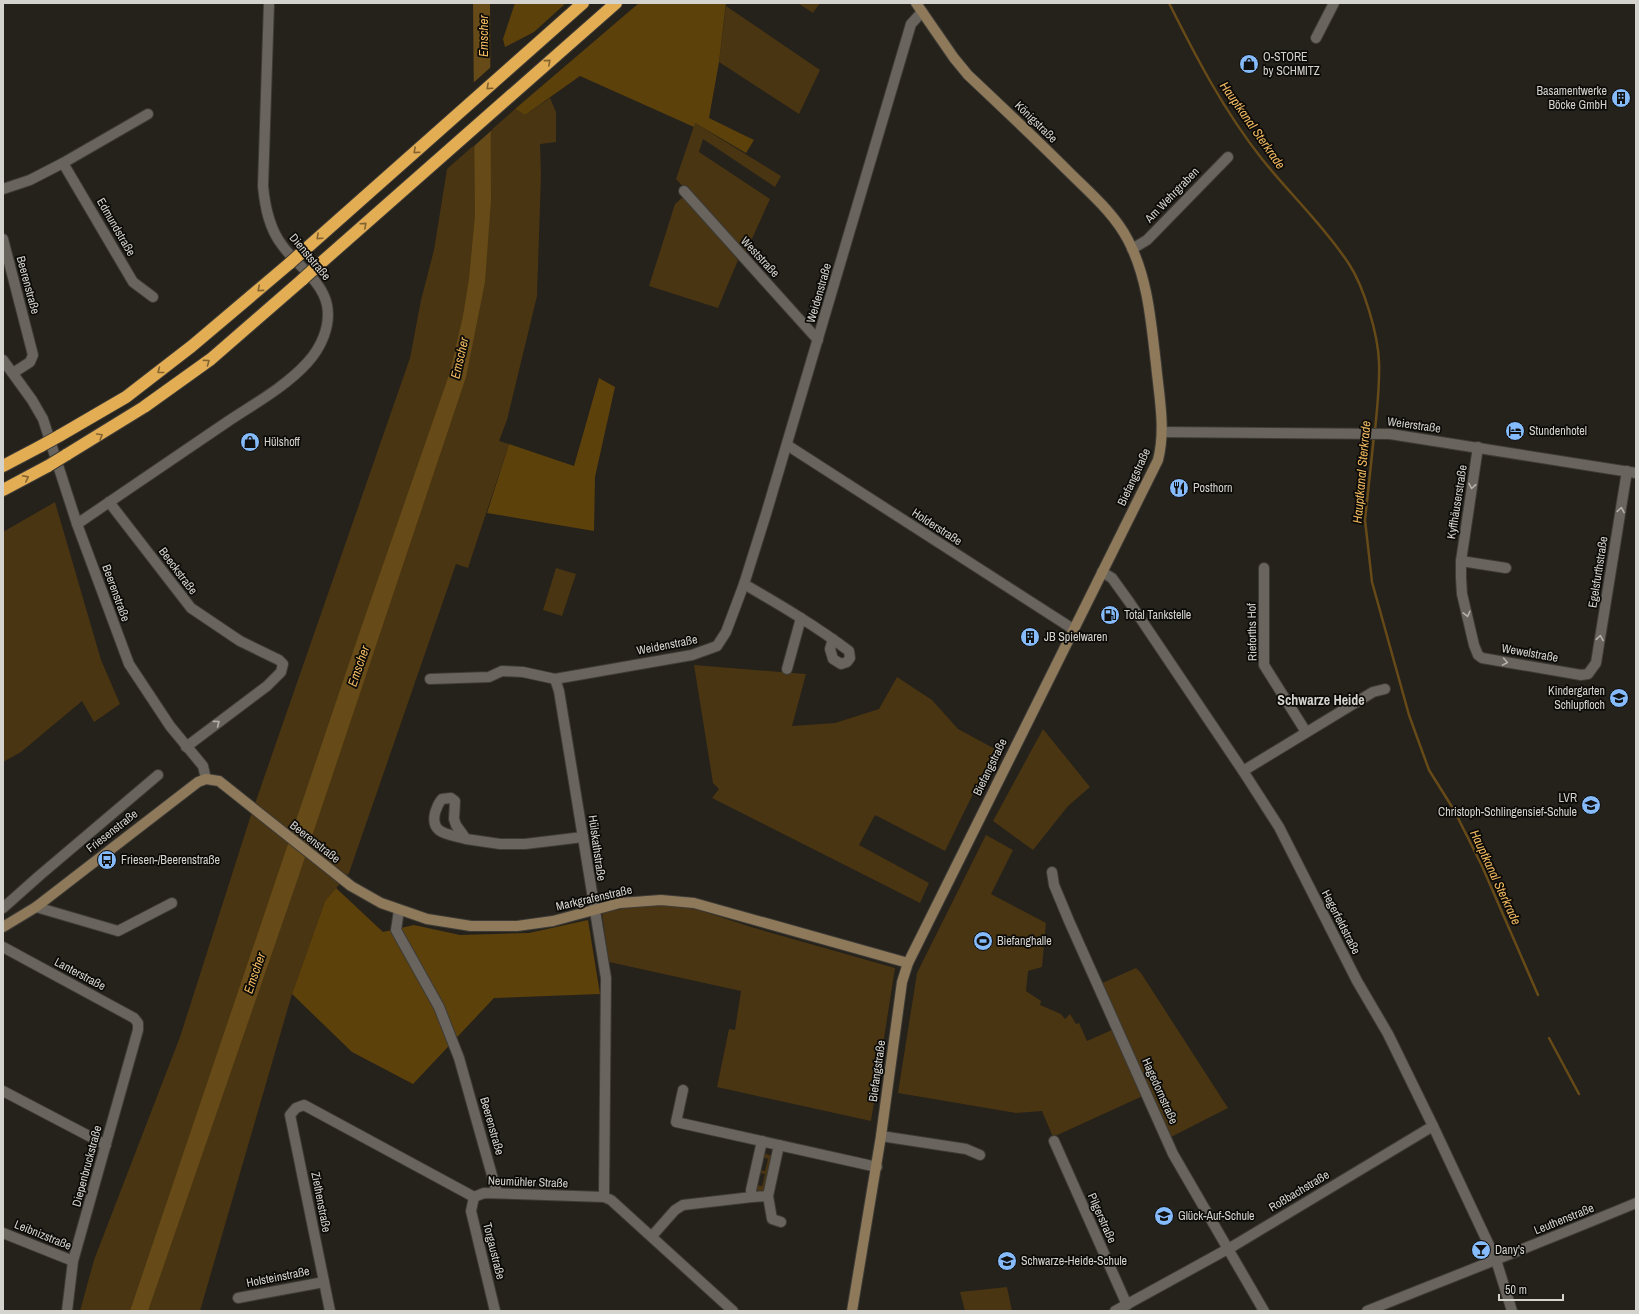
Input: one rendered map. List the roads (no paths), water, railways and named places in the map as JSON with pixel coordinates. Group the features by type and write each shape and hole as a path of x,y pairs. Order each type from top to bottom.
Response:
{"highway":[{"path":"3,466 126,398 192,346 290,264 583,3"},
{"path":"3,490 66,456 138,412 211,360 616,3"}],"main road":[{"name":"Königstraße","path":"916,3 921,8 954,58 968,75 1102,206 1122,230 1132,249"},
{"name":"Biefangstraße","path":"852,1311 877,1167 902,982 908,963 1158,460 1162,432 1147,301 1142,276 1132,249"},
{"name":"Beerenstraße","path":"206,779 219,781 311,856 358,890 400,910"},
{"name":"Friesenstraße","path":"3,927 36,907 198,781 206,779"},
{"name":"Markgrafenstraße","path":"400,910 455,925 502,927 553,921 593,909 642,900 694,903 908,963"}],"street":[{"name":"Dienststraße","path":"77,524 282,384 307,363 324,336 328,313 323,293 278,240 272,228 265,201 263,186 269,3"},
{"path":"1316,38 1334,3"},
{"name":"Weidenstraße","path":"555,679 692,655 717,646 726,632 744,584 787,445 911,24 921,8"},
{"path":"3,189 30,180 63,163 148,114"},
{"name":"Am Wehrgraben","path":"1132,249 1147,240 1228,156"},
{"name":"Edmundstraße","path":"63,163 133,282 153,297"},
{"name":"Weststraße","path":"684,191 818,340"},
{"name":"Beerenstraße","path":"3,240 33,355 30,362 13,373"},
{"path":"3,360 32,400 43,419 77,524"},
{"name":"Weierstraße","path":"1162,432 1390,434 1632,472"},
{"name":"Holderstraße","path":"787,445 1073,629"},
{"name":"Kyffhäuserstraße","path":"1474,646 1462,594 1461,562 1478,447"},
{"name":"Egelsfurthstraße","path":"1588,674 1596,663 1632,472"},
{"name":"Beeckstraße","path":"109,502 190,608 240,641 279,660 283,664 281,672 267,686 186,747"},
{"name":"Beerenstraße","path":"77,524 129,664 170,726 203,766 206,779"},
{"path":"1461,562 1506,568"},
{"name":"Rieforths Hof","path":"1264,568 1264,665 1306,732"},
{"name":"Hegerfeldstraße","path":"1102,572 1112,578 1130,603 1244,771 1279,827 1357,981 1388,1034 1433,1126 1496,1260 1512,1311"},
{"path":"744,584 769,597 833,639"},
{"path":"787,669 802,618"},
{"name":"Wewelstraße","path":"1474,646 1482,658 1581,675 1588,674"},
{"path":"430,679 489,676 502,671 523,672 555,679"},
{"name":"Hülskathstraße","path":"555,679 559,691 583,837 593,909 603,961 606,989 604,1198"},
{"path":"1244,771 1373,692 1385,689"},
{"name":"Friesenstraße","path":"3,908 38,876 158,774"},
{"path":"466,839 520,844 583,837"},
{"name":"Hagedornstraße","path":"1052,872 1054,885 1069,921 1173,1154 1227,1250 1264,1311"},
{"path":"36,907 118,931 172,904"},
{"name":"Beerenstraße","path":"400,910 396,930 439,1007 451,1036 459,1058 497,1194"},
{"name":"Lanterstraße","path":"3,947 134,1018 138,1023 138,1030"},
{"name":"Diepenbruckstraße","path":"67,1311 74,1261 138,1030"},
{"path":"683,1090 676,1122 877,1167"},
{"path":"3,1091 106,1146"},
{"name":"Neumühler Straße","path":"304,1105 474,1197 484,1193 604,1198 616,1204 730,1310"},
{"name":"Ziethenstraße","path":"304,1105 296,1108 290,1115 330,1311"},
{"name":"Roßbachstraße","path":"1115,1311 1227,1250 1433,1126"},
{"path":"881,1136 966,1149 980,1155"},
{"path":"752,1197 751,1190 762,1141"},
{"name":"Pilgerstraße","path":"1054,1141 1127,1305"},
{"path":"779,1145 768,1196 772,1219 781,1222"},
{"path":"652,1236 675,1210 683,1205 768,1196"},
{"name":"Torgaustraße","path":"474,1197 471,1211 496,1311"},
{"name":"Leuthenstraße","path":"1367,1311 1636,1203"},
{"name":"Leibnizstraße","path":"3,1233 74,1261"},
{"name":"Holsteinstraße","path":"238,1298 324,1282"}],"water":[{"name":"Emscher","path":"473,3 490,3 491,200 485,282 466,377 298,878 148,1311 130,1311 360,631 450,372 463,316 469,279 475,215"}],"waterway":[{"name":"Hauptkanal Sterkrade","path":"1169,3 1200,63 1223,103 1248,141 1329,236 1355,274 1369,311 1378,351 1379,379 1375,431"},
{"name":"Hauptkanal Sterkrade","path":"1374,436 1365,520 1372,582 1409,715 1429,770 1454,810 1482,866 1538,995"},
{"name":"Hauptkanal Sterkrade","path":"1549,1038 1579,1094"}],"place":[{"name":"O-STORE by SCHMITZ","path":"1249,64"},
{"name":"Basamentwerke Böcke GmbH","path":"1621,98"},
{"name":"Stundenhotel","path":"1515,431"},
{"name":"Hülshoff","path":"250,442"},
{"name":"Posthorn","path":"1179,488"},
{"name":"Total Tankstelle","path":"1110,615"},
{"name":"JB Spielwaren","path":"1030,637"},
{"name":"Kindergarten Schlupfloch","path":"1619,698"},
{"name":"LVR Christoph-Schlingensief-Schule","path":"1591,805"},
{"name":"Friesen-/Beerenstraße","path":"107,860"},
{"name":"Biefanghalle","path":"983,941"},
{"name":"Glück-Auf-Schule","path":"1164,1216"},
{"name":"Dany's","path":"1481,1250"},
{"name":"Schwarze-Heide-Schule","path":"1007,1261"}],"district":[{"name":"Schwarze Heide","path":"1321,700"}]}
